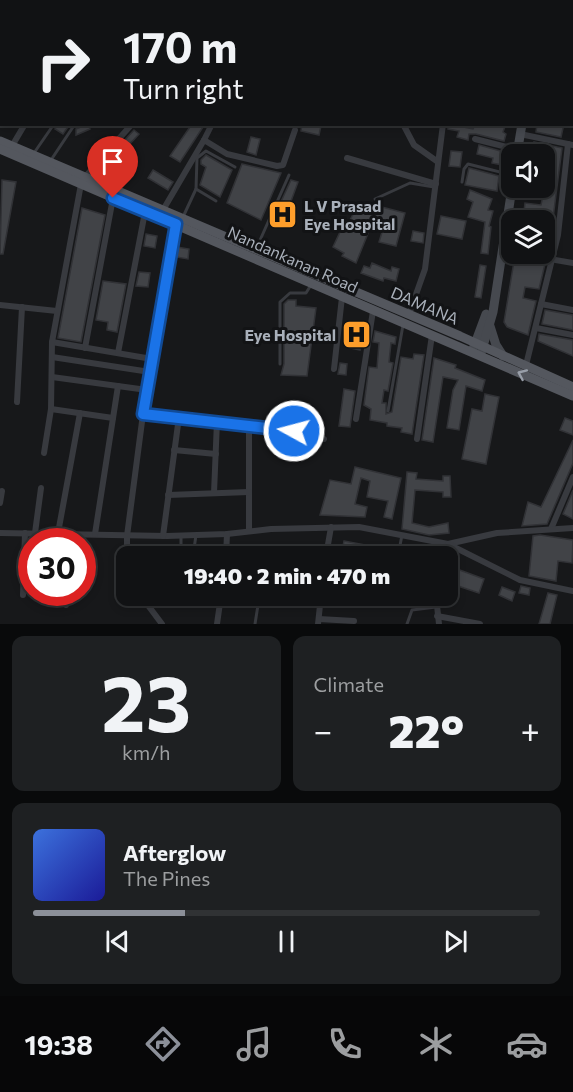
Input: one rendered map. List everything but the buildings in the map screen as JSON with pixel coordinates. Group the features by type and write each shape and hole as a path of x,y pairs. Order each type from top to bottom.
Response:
{"main road":[{"path":"518,144 521,129"},
{"name":"DAMANA","path":"0,149 12,146 50,162 83,180 163,210 179,221 256,249 460,336 478,349 526,365 573,387"},
{"name":"Nandankanan Road","path":"0,149 83,180 113,198 145,212 179,221 373,311 432,335 478,349 573,396"},
{"path":"478,349 492,301 501,250"},
{"path":"460,336 472,333 486,322"},
{"path":"486,322 503,356"}],"street":[{"path":"12,146 24,126"},
{"path":"44,453 51,409 52,342 83,180 130,126"},
{"path":"163,210 211,126"},
{"path":"404,126 414,145 438,162"},
{"path":"409,314 425,269 443,126"},
{"path":"521,129 570,144 555,247"},
{"path":"204,140 227,154 277,166 283,165 295,130"},
{"path":"475,139 501,147"},
{"path":"347,159 436,186"},
{"path":"85,348 113,198"},
{"path":"118,353 145,212"},
{"path":"126,546 143,414 179,221"},
{"path":"555,260 573,263"},
{"path":"526,365 551,264"},
{"path":"334,369 342,297"},
{"path":"541,303 573,310"},
{"path":"0,304 57,311"},
{"path":"17,402 22,307"},
{"path":"356,419 373,311"},
{"path":"536,328 573,335"},
{"path":"417,439 432,335"},
{"path":"52,342 152,359"},
{"path":"52,357 150,372"},
{"path":"52,376 147,390"},
{"path":"96,528 118,386"},
{"path":"51,409 113,418"},
{"path":"59,528 80,413"},
{"path":"143,414 294,431 324,439"},
{"path":"163,536 178,417"},
{"path":"214,493 217,421"},
{"path":"249,425 249,530"},
{"path":"174,450 216,454"},
{"path":"552,529 573,477"},
{"path":"36,528 40,488"},
{"path":"0,503 2,491"},
{"path":"168,495 249,492"},
{"path":"328,546 331,527"},
{"path":"96,534 181,536 227,534 249,530 359,527 448,544 520,580 573,591"},
{"path":"448,544 497,533 573,528"},
{"path":"0,533 18,533"},
{"path":"226,546 227,534"},
{"path":"148,606 162,624"},
{"path":"217,624 220,606"},
{"path":"320,606 318,621 354,621"},
{"path":"436,607 439,624"},
{"path":"437,616 480,624"}],"lane":[{"path":"33,155 53,126"},
{"path":"50,162 74,126"},
{"path":"179,221 196,189 197,158 203,151 235,167"},
{"path":"462,182 464,169 468,164 501,173"},
{"path":"256,249 289,175"},
{"path":"375,199 410,183 436,186"},
{"path":"196,189 216,201"},
{"path":"280,364 280,302 290,293 306,293 312,284"},
{"path":"388,411 403,323"},
{"path":"400,546 402,534"},
{"path":"195,546 196,535"},
{"path":"180,546 181,536"},
{"path":"255,624 258,606"},
{"path":"407,624 412,610 436,607"}],"place":[{"name":"L V Prasad Eye Hospital","path":"283,214"},
{"name":"Eye Hospital","path":"357,334"}],"route":[{"path":"113,198 176,224 143,414 294,431"}]}
